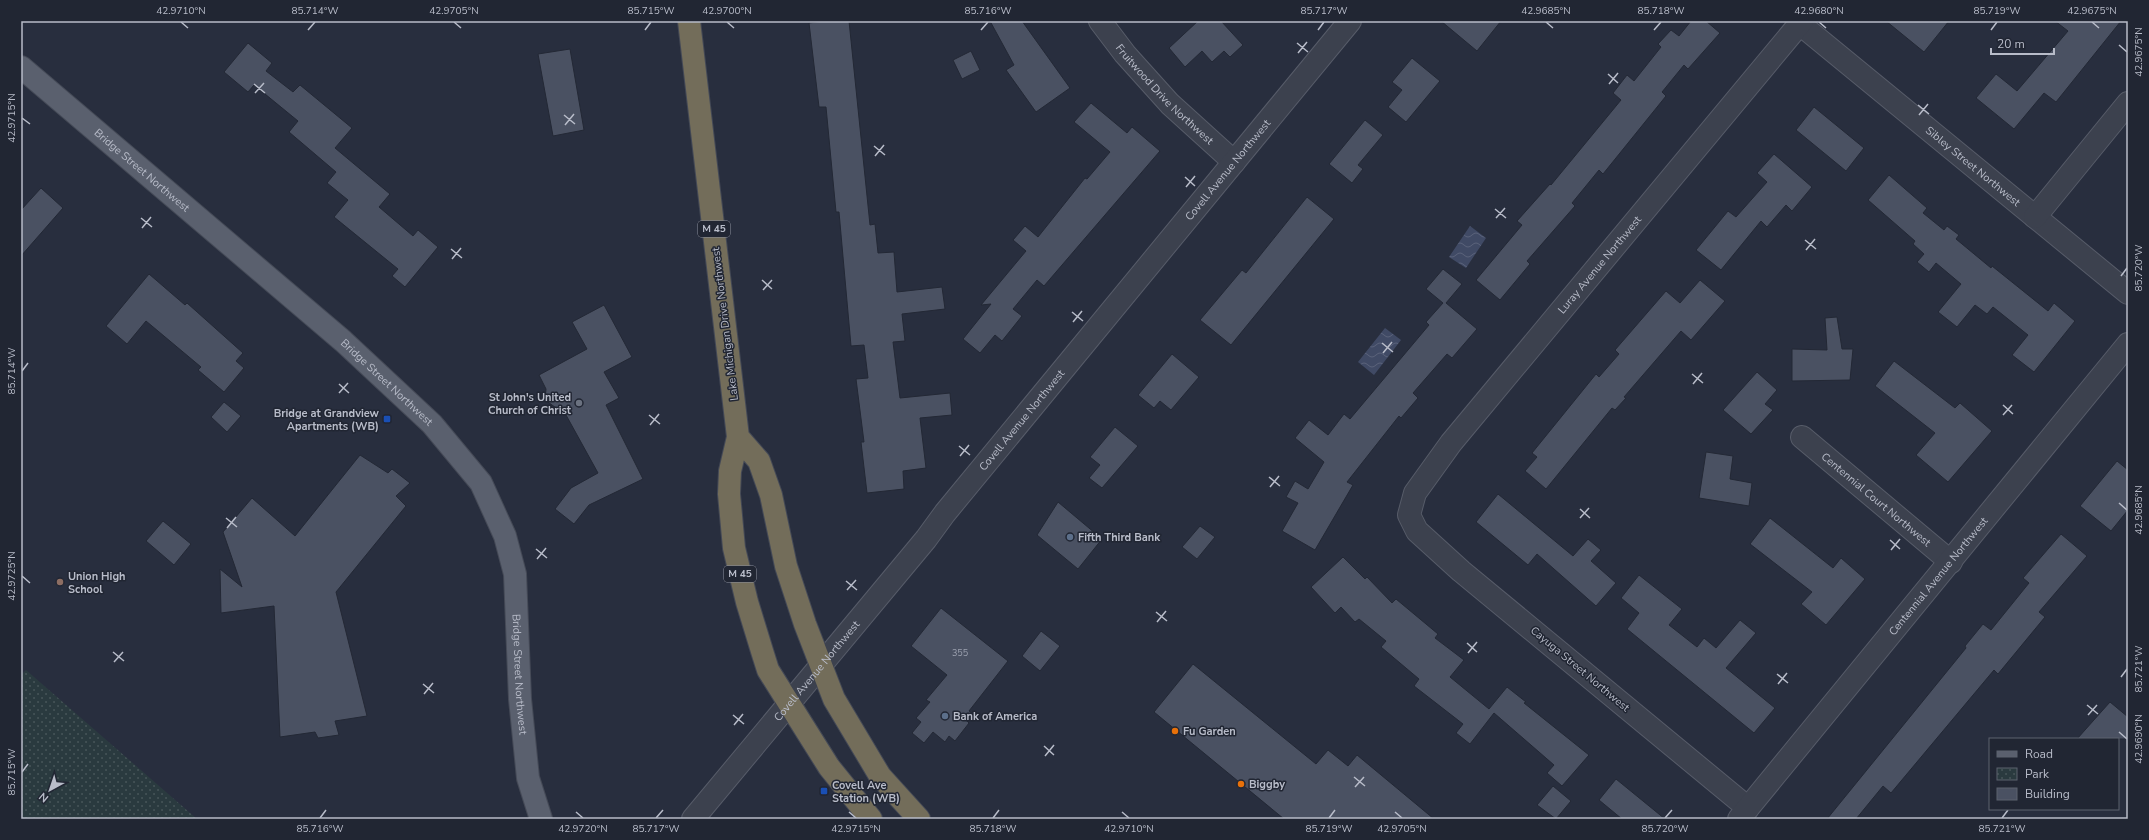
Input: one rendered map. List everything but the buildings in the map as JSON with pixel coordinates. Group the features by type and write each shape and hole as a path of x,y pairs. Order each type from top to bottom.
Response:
{"highway":[{"name":"Lake Michigan Drive Northwest","path":"689,21 738,437 730,471 729,494 734,548 747,602 766,664 788,703 841,784 871,819"},
{"path":"738,437 759,461 772,495 786,566 804,624 834,699 868,758 894,793 919,819"}],"main road":[{"name":"Bridge Street Northwest","path":"21,67 343,341 432,424 481,483 505,536 515,574 520,698 527,771 533,799 541,819"}],"street":[{"name":"Fruitwood Drive Northwest","path":"1100,21 1125,54 1170,104 1234,162"},
{"name":"Covell Avenue Northwest","path":"693,819 788,703 821,666 1350,21"},
{"name":"Sibley Street Northwest","path":"1801,23 2128,293"},
{"name":"Luray Avenue Northwest","path":"1410,515 1416,493 1451,443 1801,23"},
{"path":"2035,217 2128,103"},
{"name":"Centennial Avenue Northwest","path":"1744,813 2128,344"},
{"name":"Centennial Court Northwest","path":"1802,437 1951,562"},
{"name":"Cayuga Street Northwest","path":"1410,515 1416,531 1744,813"}],"green space":[{"path":"26,670 197,819 21,819 21,675"}],"water":[{"path":"1470,226 1486,238 1466,268 1449,257"},
{"path":"1385,328 1401,340 1374,375 1358,362"}],"place":[{"name":"St John's United Church of Christ","path":"579,403"},
{"name":"Bridge at Grandview Apartments (WB)","path":"387,419"},
{"name":"Fifth Third Bank","path":"1070,537"},
{"name":"Union High School","path":"60,582"},
{"name":"Bank of America","path":"945,716"},
{"name":"Fu Garden","path":"1175,731"},
{"name":"Biggby","path":"1241,784"},
{"name":"Covell Ave Station (WB)","path":"824,791"}]}
